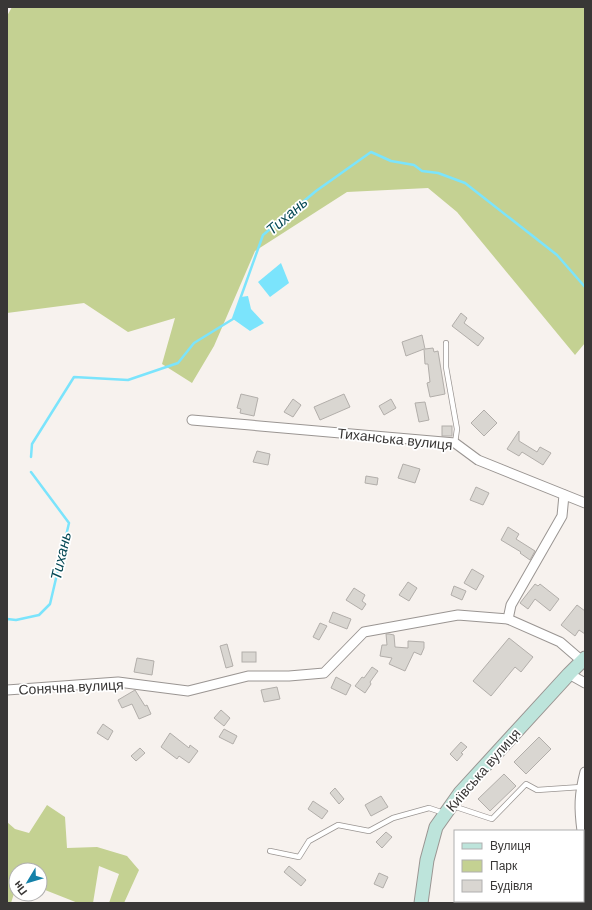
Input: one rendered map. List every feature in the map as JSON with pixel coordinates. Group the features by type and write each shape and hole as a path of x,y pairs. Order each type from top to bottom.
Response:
{"main road":[{"name":"Київська вулиця","path":"421,903 427,860 436,827 460,792 583,660"}],"street":[{"name":"Тиханська вулиця","path":"192,420 456,443 478,460 564,496 585,503"},
{"path":"508,619 511,605 562,516 564,496"},
{"name":"Сонячна вулиця","path":"7,690 118,682 188,691 248,676 289,676 324,673 364,632 458,615 508,619 560,642 583,660"},
{"path":"569,674 585,683"},
{"path":"582,830 579,810 581,787 585,772"}],"lane":[{"path":"446,343 446,367 457,429 456,443"},
{"path":"270,851 299,857 309,841 338,825 369,831 393,818 429,808 448,810 492,819 526,784 537,790 581,787"}],"green space":[{"path":"12,7 585,7 585,343 575,355 457,212 428,188 347,192 255,251 214,346 192,383 162,364 175,318 128,332 84,303 7,313 7,16"},
{"path":"47,805 65,817 67,848 97,847 127,856 139,870 124,903 109,903 119,874 99,866 93,903 78,903 48,891 48,862 8,862 8,902 11,902 7,903 7,822 15,829 29,833"}],"water":[{"path":"281,263 289,283 270,297 258,282"},
{"path":"248,296 251,309 264,323 250,331 233,319 241,297"}],"building":[{"path":"461,313 467,318 464,323 484,338 478,346 452,326"},
{"path":"422,335 425,349 433,348 434,352 438,351 445,394 430,397 427,383 430,382 428,364 425,364 424,349 406,356 402,342"},
{"path":"241,394 258,398 254,416 240,413 241,409 237,408"},
{"path":"344,394 350,407 320,420 314,407"},
{"path":"293,399 301,405 293,417 284,412"},
{"path":"391,399 396,408 384,415 379,406"},
{"path":"425,402 429,420 419,422 415,403"},
{"path":"484,410 497,423 484,436 471,423"},
{"path":"442,426 452,426 452,436 442,436"},
{"path":"519,431 519,441 537,452 540,447 551,453 543,465 522,452 519,456 507,449"},
{"path":"257,451 270,454 268,465 253,462"},
{"path":"403,464 420,469 415,483 398,478"},
{"path":"366,476 378,478 377,485 365,483"},
{"path":"476,487 489,493 483,505 470,500"},
{"path":"508,527 519,534 516,539 535,551 530,560 520,553 521,552 501,540"},
{"path":"472,569 484,576 476,590 464,583"},
{"path":"408,582 417,588 409,601 399,595"},
{"path":"535,584 538,586 540,584 559,599 550,611 535,599 528,609 520,603"},
{"path":"454,586 466,591 462,600 451,595"},
{"path":"354,588 365,595 362,601 366,604 362,610 346,600"},
{"path":"577,605 585,611 585,634 579,630 575,636 561,625"},
{"path":"333,612 351,619 347,629 329,622"},
{"path":"320,623 327,626 319,640 313,637"},
{"path":"386,634 394,635 395,647 408,648 408,641 424,642 424,648 421,655 414,652 405,671 389,664 392,658 380,656 382,645 387,645"},
{"path":"509,638 533,657 521,672 515,667 491,696 473,681"},
{"path":"227,644 233,666 226,668 220,646"},
{"path":"242,652 256,652 256,662 242,662"},
{"path":"137,658 154,661 152,675 134,672"},
{"path":"372,667 378,671 370,682 371,684 365,693 355,686 362,677 364,678"},
{"path":"336,677 351,685 346,695 331,688"},
{"path":"277,687 280,699 264,702 261,690"},
{"path":"135,690 145,706 147,705 151,714 139,719 132,704 122,708 118,700"},
{"path":"221,710 230,718 224,726 214,718"},
{"path":"103,724 113,731 108,740 97,733"},
{"path":"224,729 237,736 233,744 219,737"},
{"path":"170,733 189,748 190,745 198,751 189,763 179,756 177,759 161,747"},
{"path":"539,737 551,749 526,774 514,762"},
{"path":"461,742 467,747 461,753 463,754 457,761 450,754"},
{"path":"140,748 145,753 136,761 131,756"},
{"path":"504,774 516,786 490,811 478,799"},
{"path":"335,788 344,799 339,804 330,793"},
{"path":"381,796 388,807 371,816 365,805"},
{"path":"313,801 328,811 322,819 308,809"},
{"path":"386,832 392,837 382,848 376,842"},
{"path":"289,866 306,880 301,886 284,872"},
{"path":"379,873 388,877 383,888 374,884"}],"waterway":[{"name":"Тихань","path":"31,457 32,444 74,377 128,380 178,363 194,343 233,319 263,235 316,191 371,152 391,161 414,165 422,171 438,173 465,183 557,255 585,287"},
{"name":"Тихань","path":"7,619 16,620 39,615 50,604 69,523 31,472"}]}
